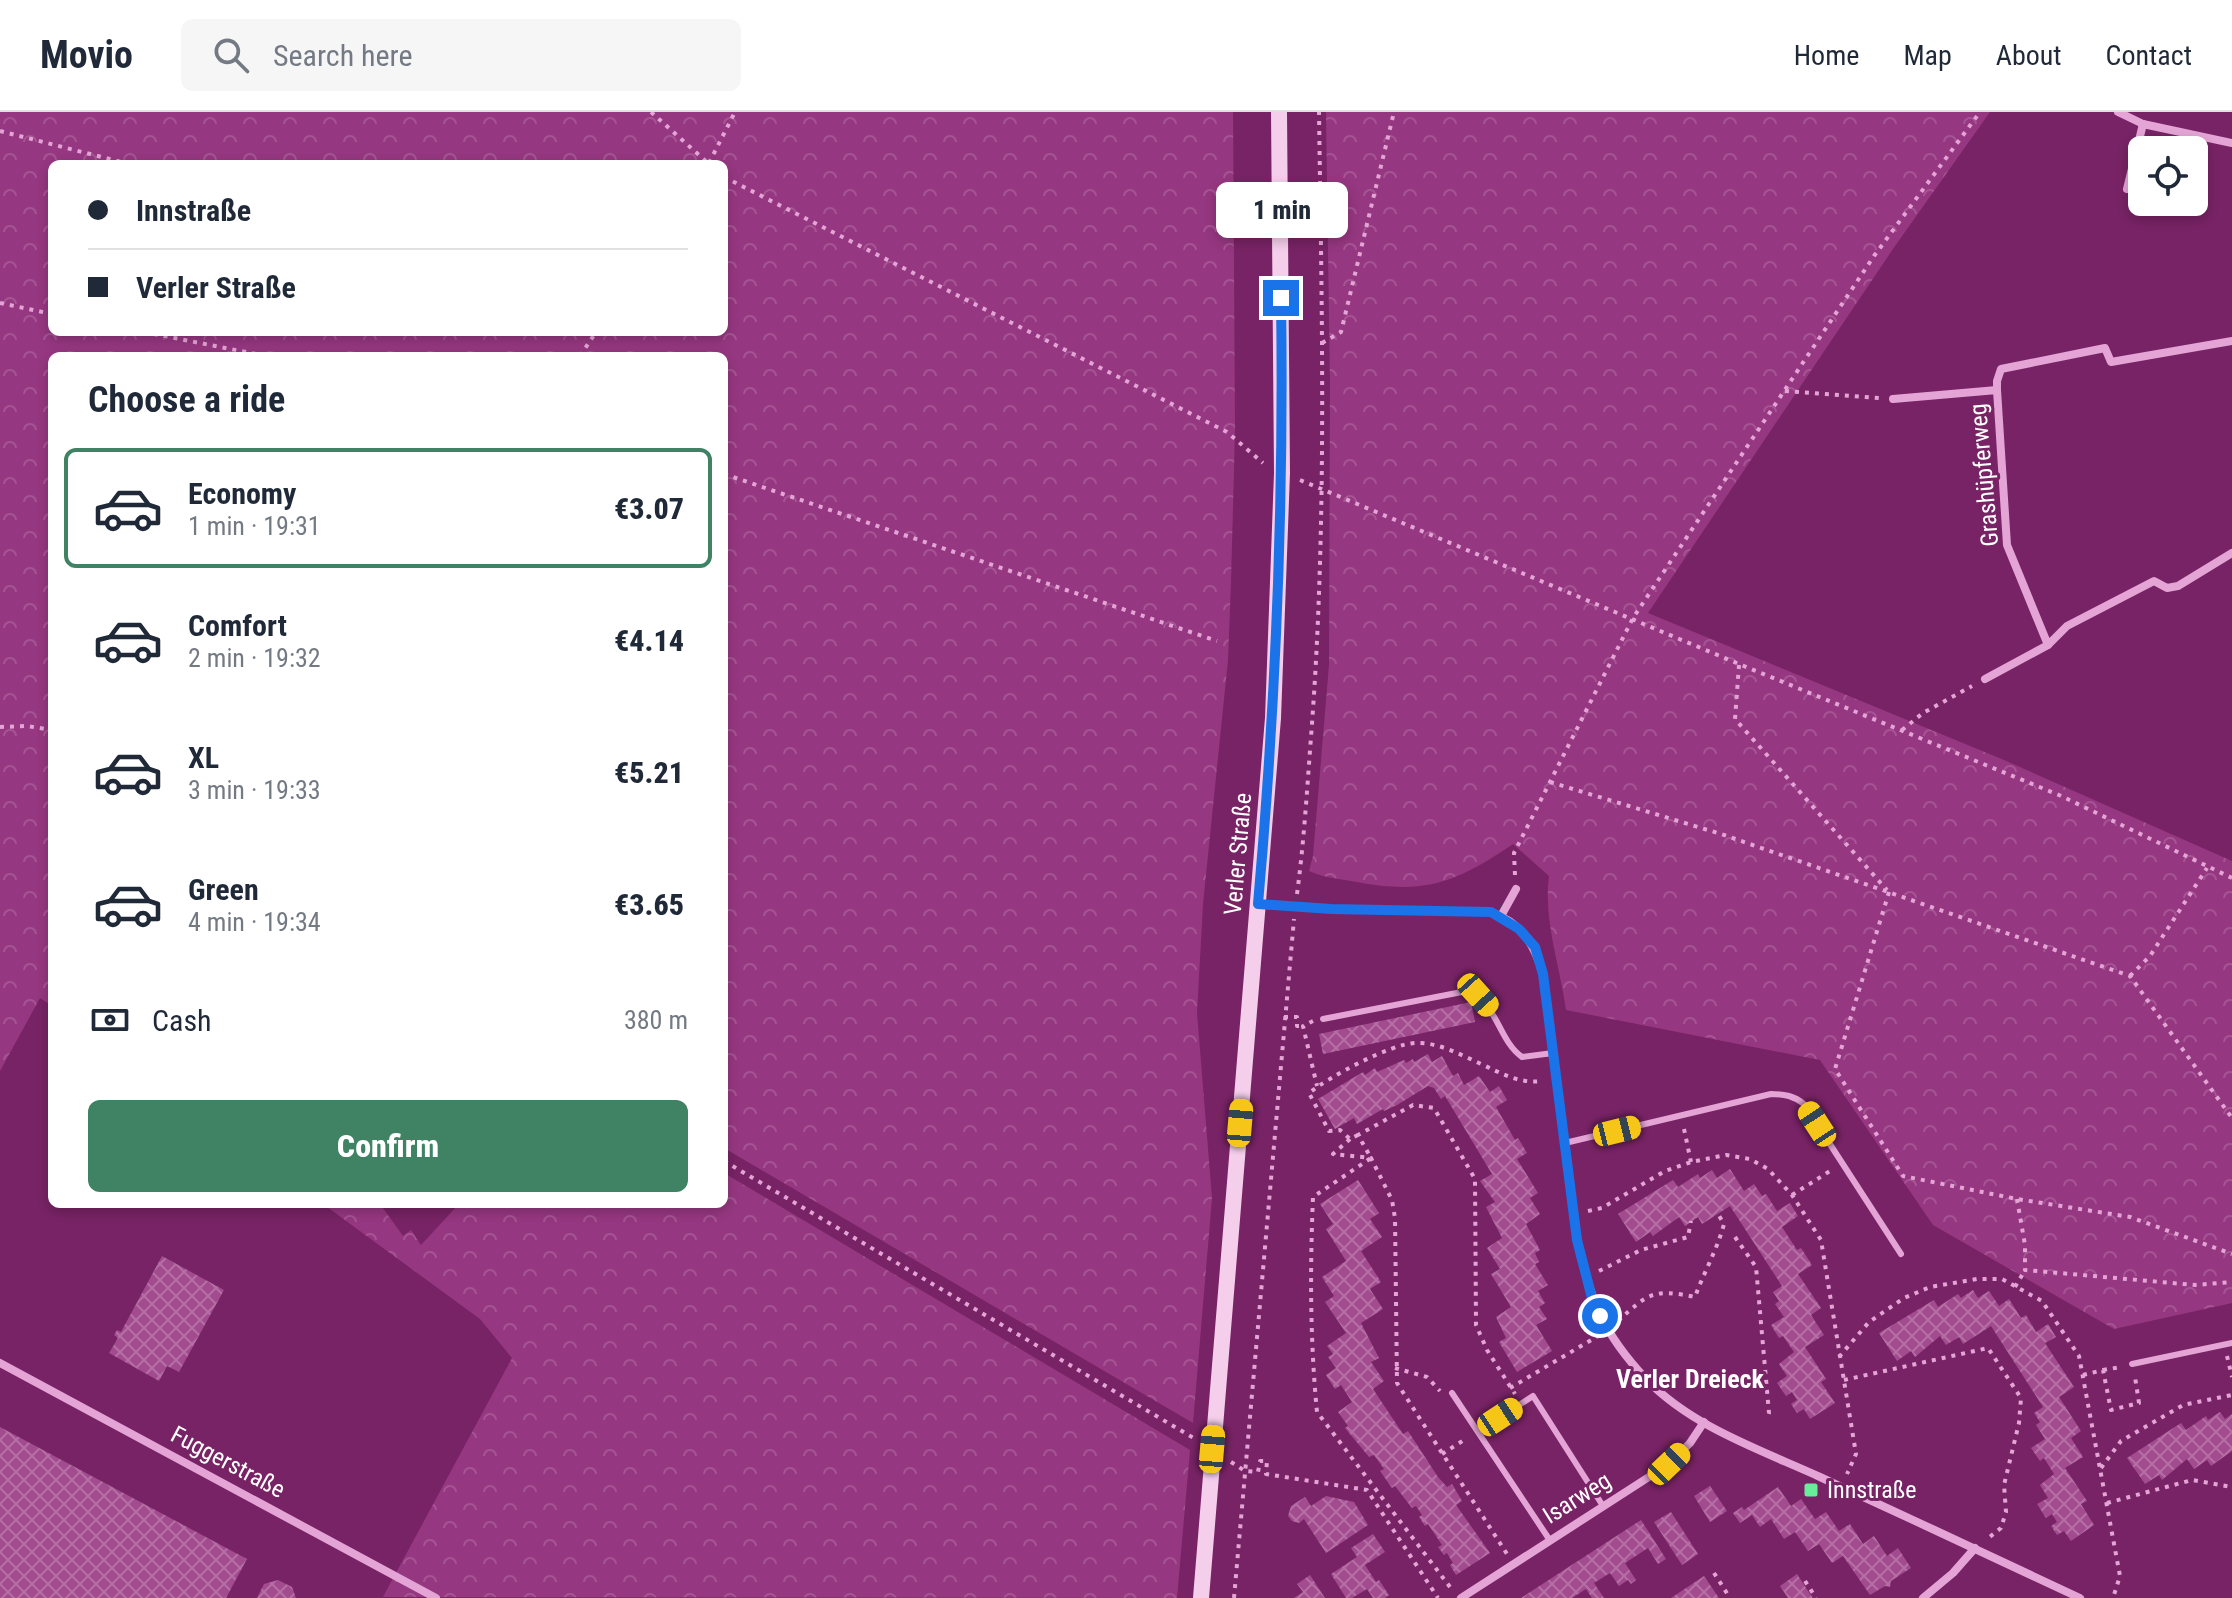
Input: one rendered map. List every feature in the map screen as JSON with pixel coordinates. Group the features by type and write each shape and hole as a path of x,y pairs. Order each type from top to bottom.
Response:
{"main road":[{"name":"Verler Straße","path":"1201,1598 1273,718 1282,473 1279,112"}],"street":[{"path":"2118,112 2143,124 2232,143"},
{"path":"2127,189 2143,124"},
{"name":"Grashüpferweg","path":"2048,645 2007,545 1997,390 2001,369 2105,348 2111,362 2232,341"},
{"name":"Grashüpferweg","path":"1893,399 1997,390"},
{"path":"1985,679 2048,645 2067,626 2154,581 2167,588 2178,586 2232,553"},
{"path":"1501,916 1516,889"},
{"path":"1258,904 1475,911 1501,916 1519,929 1535,947 1543,974 1574,1213 1586,1278 1593,1302 1607,1330 1647,1380 1704,1422 2080,1598"},
{"name":"Fuggerstraße","path":"0,1363 436,1598"},
{"name":"Isarweg","path":"1461,1598 1669,1464 1690,1443 1704,1422"},
{"path":"1923,1598 1953,1573 1975,1548"}],"lane":[{"path":"1323,1019 1467,991 1478,995 1492,1012 1511,1050 1522,1057 1553,1053"},
{"path":"1565,1143 1771,1094 1797,1098 1804,1104 1901,1254"},
{"path":"2132,1364 2232,1343"},
{"path":"1452,1393 1549,1539"},
{"path":"1479,1431 1533,1396 1603,1506"}],"path":[{"path":"651,112 705,160"},
{"path":"711,160 735,112"},
{"path":"1234,1598 1317,669 1323,488 1319,112"},
{"path":"1322,343 1341,332 1394,112"},
{"path":"1516,889 1514,853 1633,618 1874,256 1980,112"},
{"path":"0,131 113,160"},
{"path":"728,179 1227,432 1264,464 1282,473"},
{"path":"0,303 48,313"},
{"path":"164,336 246,352"},
{"path":"1785,391 1893,399"},
{"path":"728,475 1217,641"},
{"path":"1323,488 2059,795 2232,878"},
{"path":"1739,664 1735,719 1889,892"},
{"path":"1902,731 1923,713 1985,679"},
{"path":"0,727 48,729"},
{"path":"1550,782 1721,834 2130,976 2232,1118"},
{"path":"2130,976 2150,956 2207,867"},
{"path":"1889,892 1835,1069 1903,1176 2130,1217 2232,1254"},
{"path":"1284,1017 1297,1017 1297,1026 1323,1019"},
{"path":"1303,1026 1317,1086"},
{"path":"1350,1139 1340,1130 1329,1131 1309,1093 1354,1065 1414,1043 1448,1049 1520,1082 1557,1079"},
{"path":"1371,1158 1333,1154 1350,1139 1413,1105 1434,1108 1475,1179 1476,1325 1487,1350 1521,1403"},
{"path":"1681,1115 1691,1162"},
{"path":"1358,1135 1392,1200 1395,1218 1397,1383 1512,1563"},
{"path":"1574,1213 1602,1208 1665,1171 1691,1162 1726,1155 1750,1159 1768,1169 1792,1195 1821,1240 1856,1454 1841,1487"},
{"path":"1371,1158 1313,1197 1311,1306 1317,1412 1450,1586"},
{"path":"728,1163 1245,1471 1258,1472 1260,1461 1267,1461 1266,1474 1367,1490 1438,1598"},
{"path":"1792,1195 1843,1163"},
{"path":"2015,1287 2025,1270 2025,1245 2017,1199"},
{"path":"1510,1388 1607,1330 1645,1297 1655,1293 1695,1297 1721,1236 1724,1224 1718,1214"},
{"path":"1586,1278 1641,1250 1688,1237 1691,1221"},
{"path":"1735,1237 1756,1267 1769,1413 1767,1419"},
{"path":"2025,1270 2195,1285 2232,1282"},
{"path":"1839,1357 1869,1322 1904,1298 1930,1287 1977,1279 2002,1279 2042,1301 2079,1356 2120,1576 2113,1598"},
{"path":"2223,1345 2232,1377"},
{"path":"1844,1380 1988,1348 2021,1398 2019,1423 2004,1485 2006,1512 2001,1528 1975,1548"},
{"path":"2103,1370 2111,1410 2139,1403 2132,1364"},
{"path":"1395,1368 1427,1377 1437,1390 1452,1393"},
{"path":"2083,1375 2111,1369"},
{"path":"2101,1468 2121,1441 2183,1405 2232,1395"},
{"path":"1442,1454 1479,1431"},
{"path":"2107,1503 2192,1480 2232,1487"},
{"path":"1714,1573 1730,1598"},
{"path":"1805,1581 1816,1598"}],"green space":[{"path":"0,112 1233,112 1235,430 1231,583 1228,660 1203,904 1197,1013 1212,1198 1193,1423 728,1150 728,352 48,352 48,1003 40,998 0,1071"},
{"path":"1326,112 1990,112 1895,246 1648,613 2004,760 2232,861 2232,1303 2114,1329 1933,1225 1820,1060 1566,1010 1550,926 1549,876 1513,844 1475,868 1422,886 1381,886 1309,871 1313,856 1329,665 1330,384"},
{"path":"728,1175 1190,1450 1177,1598 383,1597 512,1358 480,1319 328,1208 383,1208 403,1236 411,1230 421,1245 455,1208 728,1208"}],"building":[{"path":"1471,1002 1475,1022 1323,1054 1319,1034"},
{"path":"1428,1054 1432,1062 1442,1056 1453,1076 1458,1073 1464,1085 1479,1076 1490,1092 1499,1086 1507,1100 1496,1107 1515,1140 1518,1138 1527,1153 1517,1159 1538,1193 1530,1198 1540,1214 1526,1224 1540,1250 1535,1253 1539,1262 1535,1264 1548,1285 1538,1291 1545,1303 1539,1307 1547,1319 1536,1325 1552,1351 1517,1372 1499,1342 1506,1338 1496,1317 1511,1307 1491,1274 1500,1269 1487,1248 1502,1238 1486,1207 1495,1202 1480,1181 1492,1174 1445,1096 1441,1099 1434,1088 1428,1086 1357,1124 1354,1118 1335,1129 1318,1099 1363,1072 1365,1075 1375,1068 1377,1072 1404,1060 1406,1063 1413,1059 1414,1062"},
{"path":"1730,1169 1744,1191 1754,1184 1762,1196 1766,1194 1777,1211 1790,1203 1798,1216 1782,1227 1797,1250 1801,1248 1812,1265 1798,1274 1821,1308 1811,1315 1824,1335 1805,1347 1826,1379 1821,1382 1835,1403 1810,1419 1804,1409 1797,1413 1791,1404 1797,1400 1792,1392 1786,1396 1777,1383 1787,1376 1779,1364 1794,1352 1771,1325 1784,1317 1775,1304 1779,1301 1773,1292 1782,1286 1730,1206 1702,1224 1698,1217 1685,1226 1679,1217 1653,1236 1650,1232 1636,1242 1618,1214 1673,1180 1678,1187 1698,1174 1700,1178 1712,1170 1717,1178"},
{"path":"1358,1180 1379,1213 1370,1219 1382,1237 1361,1251 1381,1282 1370,1289 1383,1309 1361,1323 1379,1358 1371,1362 1384,1381 1373,1389 1403,1434 1408,1431 1438,1477 1447,1487 1452,1484 1462,1501 1456,1505 1490,1553 1456,1575 1450,1565 1453,1563 1447,1553 1444,1555 1438,1547 1442,1545 1428,1524 1425,1526 1419,1517 1422,1515 1416,1506 1412,1508 1395,1486 1392,1488 1374,1455 1369,1457 1345,1428 1348,1426 1338,1412 1352,1402 1341,1385 1335,1389 1326,1375 1336,1368 1328,1357 1333,1354 1327,1346 1346,1333 1325,1302 1334,1296 1322,1277 1346,1261 1326,1229 1333,1224 1320,1204"},
{"path":"162,1256 224,1290 179,1372 167,1366 159,1381 109,1353 118,1338 114,1335 117,1330 121,1332"},
{"path":"1973,1290 1978,1298 1989,1291 1999,1306 2009,1299 2021,1318 2026,1315 2036,1332 2048,1324 2056,1337 2045,1343 2074,1387 2059,1397 2081,1431 2071,1438 2083,1457 2065,1468 2087,1501 2081,1504 2094,1525 2071,1541 2064,1531 2057,1535 2051,1526 2057,1522 2052,1514 2046,1518 2037,1504 2048,1498 2040,1485 2054,1474 2044,1458 2040,1461 2031,1448 2045,1439 2036,1425 2040,1422 2034,1413 2043,1407 1991,1326 1963,1344 1959,1337 1946,1345 1940,1336 1915,1357 1911,1351 1897,1361 1879,1333 1934,1300 1938,1307 1958,1294 1961,1298"},
{"path":"2220,1412 2225,1419 2232,1414 2232,1451 2211,1466 2207,1460 2194,1469 2187,1459 2162,1480 2159,1475 2145,1484 2127,1458 2181,1423 2186,1430 2206,1416 2208,1420"},
{"path":"0,1427 247,1559 226,1598 0,1598"},
{"path":"1710,1486 1727,1511 1710,1522 1694,1496"},
{"path":"1778,1487 1791,1506 1801,1499 1815,1519 1826,1512 1839,1531 1850,1524 1863,1544 1874,1536 1887,1556 1898,1548 1911,1568 1891,1581 1890,1587 1885,1586 1870,1595 1843,1556 1832,1563 1819,1544 1808,1551 1795,1532 1784,1539 1771,1519 1760,1527 1752,1515 1740,1523 1733,1513 1742,1507 1744,1510"},
{"path":"1326,1496 1354,1502 1368,1525 1326,1553 1304,1519 1299,1523 1288,1516 1291,1506 1305,1497 1311,1506"},
{"path":"1671,1512 1698,1554 1682,1565 1654,1522"},
{"path":"1641,1520 1666,1559 1658,1564 1648,1548 1625,1563 1636,1580 1631,1584 1628,1580 1619,1586 1610,1573 1594,1583 1604,1598 1592,1598 1586,1589 1572,1598 1521,1598"},
{"path":"1373,1534 1385,1552 1365,1565 1389,1595 1373,1598 1367,1589 1346,1598 1331,1574 1357,1557 1351,1548"},
{"path":"1797,1574 1813,1598 1788,1598 1780,1586"},
{"path":"1310,1575 1325,1598 1294,1598 1303,1592 1297,1584"},
{"path":"1704,1576 1719,1598 1671,1598"},
{"path":"278,1580 292,1587 296,1598 257,1598 264,1584"}],"place":[{"name":"Innstraße","path":"1811,1490"}],"district":[{"name":"Verler Dreieck","path":"1690,1379"}],"route":[{"path":"1281,298 1281,553 1272,741 1258,904 1331,909 1491,912 1519,929 1535,947 1543,974 1577,1240 1593,1302 1600,1316"}]}
